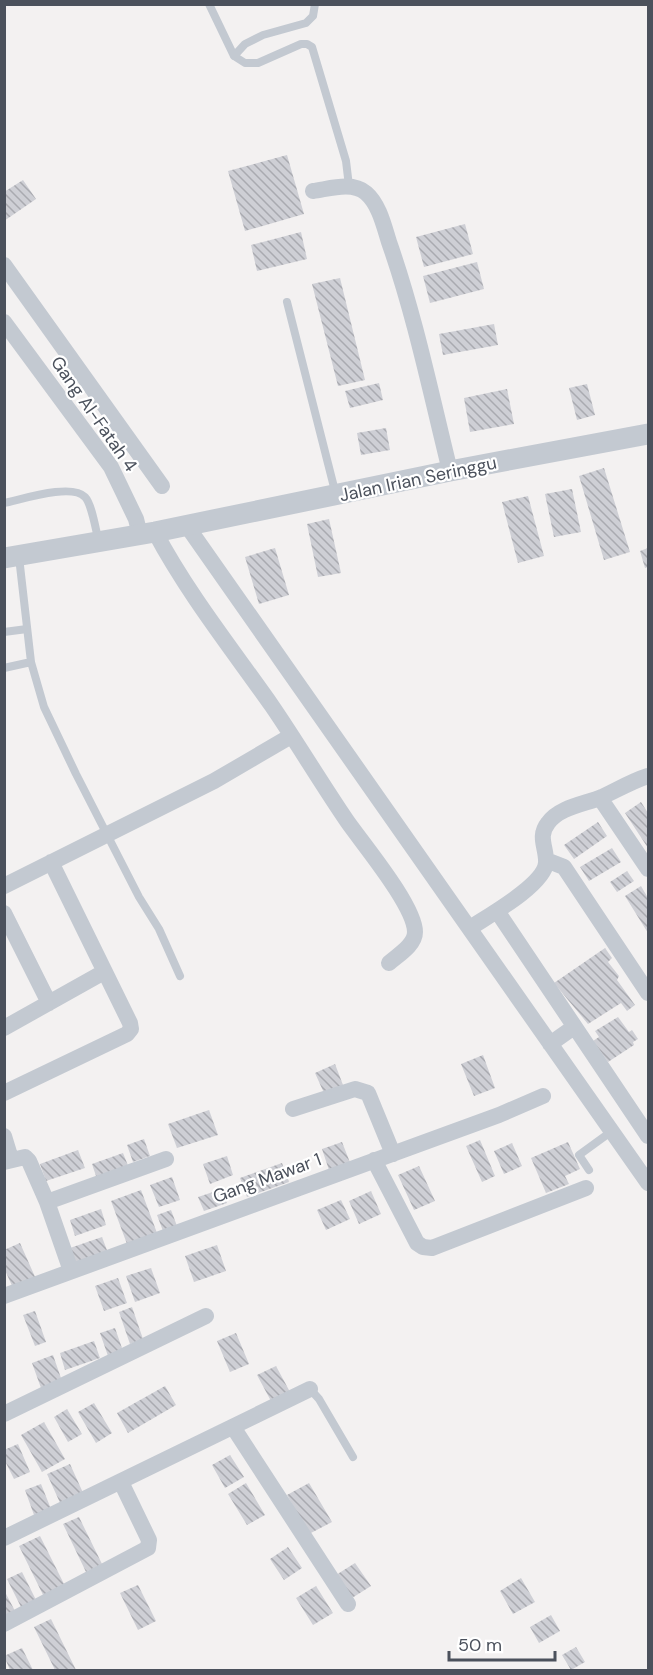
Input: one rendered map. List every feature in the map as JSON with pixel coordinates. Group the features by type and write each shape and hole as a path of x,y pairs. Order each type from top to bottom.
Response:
{"street":[{"path":"313,191 349,186 361,189 371,198 384,226 406,289 450,471"},
{"path":"4,265 162,486"},
{"name":"Gang Al-Fatah 4","path":"4,322 111,468 136,519 163,531"},
{"name":"Jalan Irian Seringgu","path":"12,557 163,531 450,471 648,434"},
{"path":"163,531 211,622 291,736 345,819 404,901 415,932 413,941 389,963"},
{"path":"163,531 470,928 609,1133 648,1184"},
{"path":"4,886 214,781 291,736"},
{"path":"470,928 513,900 542,873 546,860 542,834 551,818 574,806 600,798 648,776"},
{"path":"600,798 648,869"},
{"path":"546,860 564,867 648,993"},
{"path":"4,1093 127,1034 131,1029 51,862"},
{"path":"497,911 648,1136"},
{"path":"4,913 49,1003"},
{"path":"4,1028 104,972"},
{"path":"549,1044 574,1027"},
{"path":"292,1109 361,1089 368,1093 393,1154"},
{"name":"Gang Mawar 1","path":"4,1296 499,1115 543,1096"},
{"path":"4,1136 8,1160 25,1157 29,1161 47,1202 71,1271"},
{"path":"47,1202 166,1159"},
{"path":"374,1160 417,1243 423,1247 432,1248 586,1188"},
{"path":"4,1414 206,1316"},
{"path":"4,1538 310,1389"},
{"path":"233,1427 348,1604"},
{"path":"4,1624 147,1548 149,1540 121,1482"}],"lane":[{"path":"209,4 234,56 245,63 258,63 301,44 312,47 346,161 349,186"},
{"path":"234,56 245,44 263,35 306,23 313,16 315,4"},
{"path":"287,302 336,496"},
{"path":"4,503 68,490 79,493 87,498 99,542"},
{"path":"12,557 27,629 31,662 44,707 139,897 159,929 180,976"},
{"path":"4,632 27,629"},
{"path":"4,668 31,662"},
{"path":"589,1170 579,1155 609,1133"},
{"path":"310,1389 319,1399 353,1457"}],"building":[{"path":"287,155 304,214 245,231 228,171"},
{"path":"23,180 36,199 4,221 4,192"},
{"path":"465,224 473,254 424,267 416,237"},
{"path":"301,232 307,259 257,271 251,245"},
{"path":"477,262 484,289 430,303 423,276"},
{"path":"340,278 365,380 338,386 312,284"},
{"path":"494,324 498,345 443,355 439,334"},
{"path":"379,383 383,400 350,408 345,391"},
{"path":"587,384 595,415 577,420 569,388"},
{"path":"507,389 514,424 470,432 464,398"},
{"path":"386,428 390,450 361,455 357,433"},
{"path":"604,468 630,552 604,560 579,476"},
{"path":"572,489 581,532 554,537 545,494"},
{"path":"528,496 544,556 518,563 502,502"},
{"path":"329,519 341,573 318,577 307,524"},
{"path":"275,548 289,595 259,604 245,557"},
{"path":"648,548 648,567 645,568 640,551"},
{"path":"641,802 648,813 648,848 625,813"},
{"path":"598,822 607,836 574,859 564,845"},
{"path":"612,848 621,862 589,881 580,867"},
{"path":"627,871 634,881 617,892 610,882"},
{"path":"641,886 648,898 648,933 625,896"},
{"path":"605,948 612,958 608,962 619,976 617,980 635,1005 627,1011 621,1003 588,1024 554,983"},
{"path":"618,1017 629,1032 632,1030 638,1039 633,1042 634,1045 608,1062 593,1041 599,1037 595,1031"},
{"path":"483,1055 495,1088 474,1096 461,1064"},
{"path":"335,1064 343,1085 324,1093 315,1073"},
{"path":"209,1110 218,1135 177,1148 168,1124"},
{"path":"144,1139 150,1156 133,1162 127,1145"},
{"path":"480,1140 495,1176 482,1182 466,1146"},
{"path":"342,1142 351,1165 330,1173 322,1149"},
{"path":"568,1142 580,1169 565,1176 569,1184 546,1193 531,1158"},
{"path":"512,1143 522,1166 504,1174 494,1151"},
{"path":"78,1150 85,1168 46,1181 40,1164"},
{"path":"123,1153 129,1168 97,1179 92,1164"},
{"path":"227,1156 233,1175 210,1184 203,1164"},
{"path":"282,1163 289,1182 247,1197 240,1178"},
{"path":"419,1166 435,1201 414,1210 398,1175"},
{"path":"172,1177 180,1200 159,1207 150,1185"},
{"path":"222,1189 227,1203 204,1211 198,1197"},
{"path":"141,1190 157,1233 127,1244 111,1201"},
{"path":"371,1191 381,1214 359,1224 349,1201"},
{"path":"341,1200 350,1219 326,1230 317,1210"},
{"path":"101,1209 106,1225 75,1236 70,1220"},
{"path":"171,1210 177,1226 163,1231 157,1215"},
{"path":"102,1237 108,1253 76,1264 70,1248"},
{"path":"20,1243 36,1279 13,1288 4,1268 4,1250"},
{"path":"217,1245 226,1271 194,1282 185,1256"},
{"path":"151,1268 160,1293 135,1302 126,1276"},
{"path":"118,1278 127,1303 104,1311 95,1286"},
{"path":"132,1307 143,1339 130,1344 119,1312"},
{"path":"35,1311 46,1342 35,1346 23,1315"},
{"path":"115,1328 123,1351 108,1356 100,1333"},
{"path":"236,1333 249,1364 230,1372 217,1341"},
{"path":"94,1341 100,1358 65,1370 60,1353"},
{"path":"53,1355 62,1381 41,1388 32,1363"},
{"path":"276,1366 290,1392 271,1401 257,1375"},
{"path":"165,1386 176,1405 128,1433 117,1413"},
{"path":"94,1403 112,1433 96,1443 78,1412"},
{"path":"67,1409 82,1434 68,1442 54,1417"},
{"path":"44,1422 65,1459 42,1472 21,1435"},
{"path":"18,1444 30,1472 14,1479 4,1459 4,1450"},
{"path":"230,1455 244,1477 225,1488 212,1465"},
{"path":"70,1464 84,1495 61,1505 47,1474"},
{"path":"246,1483 265,1515 247,1525 228,1494"},
{"path":"309,1483 332,1522 309,1534 287,1495"},
{"path":"41,1484 51,1509 34,1515 25,1490"},
{"path":"79,1517 102,1564 86,1572 63,1524"},
{"path":"40,1536 66,1588 45,1599 19,1546"},
{"path":"288,1547 302,1568 284,1580 270,1559"},
{"path":"355,1563 371,1586 352,1598 336,1575"},
{"path":"22,1572 36,1600 21,1607 7,1579"},
{"path":"521,1578 535,1602 513,1614 500,1591"},
{"path":"138,1585 156,1621 138,1630 120,1593"},
{"path":"316,1586 333,1613 313,1625 296,1598"},
{"path":"4,1590 15,1611 4,1616"},
{"path":"551,1615 560,1631 539,1643 530,1627"},
{"path":"51,1619 76,1670 55,1670 34,1627"},
{"path":"576,1647 585,1662 571,1670 562,1655"},
{"path":"22,1648 33,1670 10,1670 4,1656"}]}
